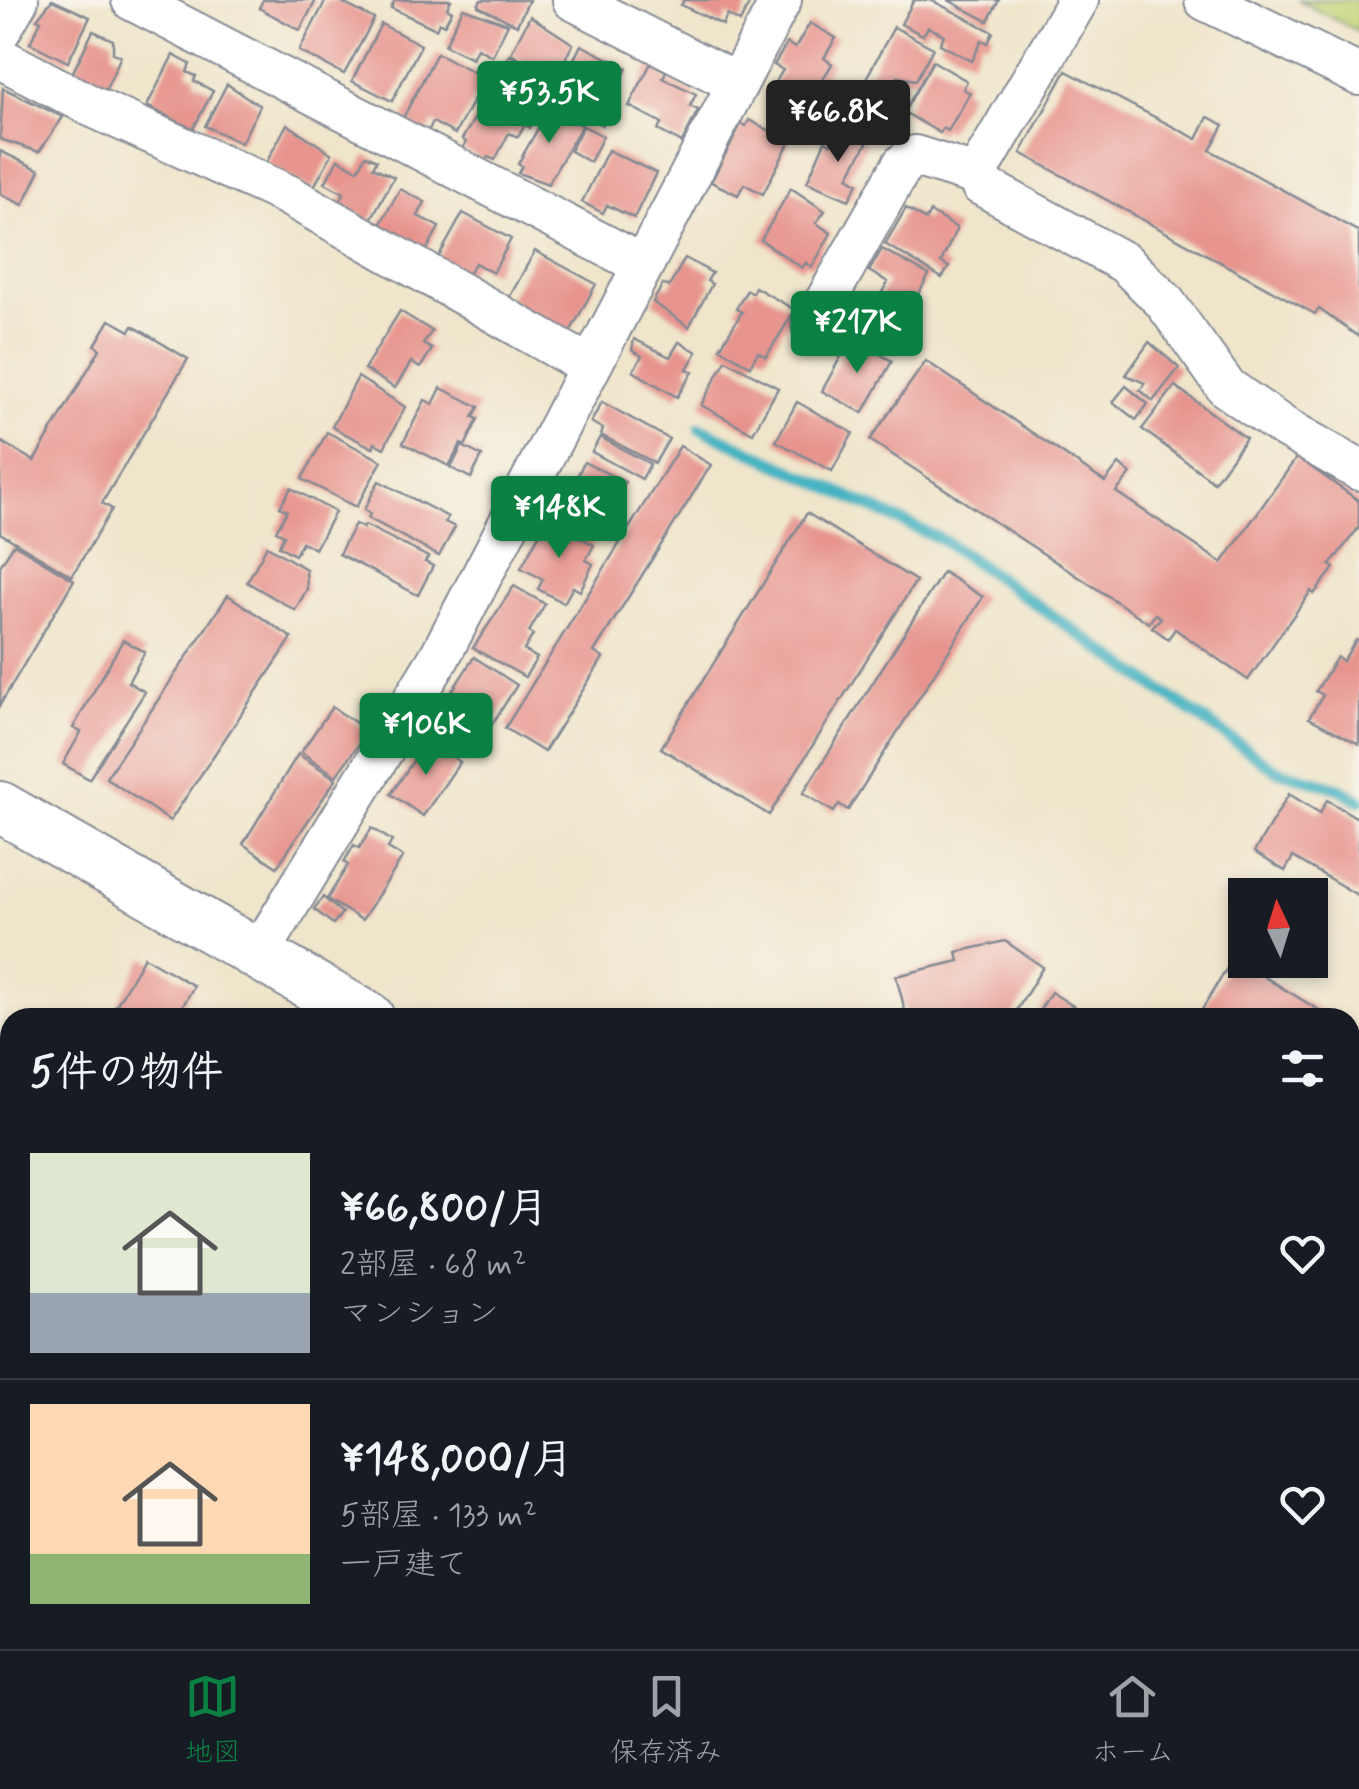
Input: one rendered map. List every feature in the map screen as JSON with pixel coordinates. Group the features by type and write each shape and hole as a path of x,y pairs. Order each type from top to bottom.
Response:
{"main road":[{"path":"0,808 351,1008"}],"street":[{"path":"0,31 18,0"},
{"path":"132,0 198,15 641,264"},
{"path":"572,0 736,83"},
{"path":"258,955 439,658 780,0"},
{"path":"976,175 1078,0"},
{"path":"1205,0 1359,75"},
{"path":"0,58 92,106 288,195 589,366"},
{"path":"828,332 812,325 902,164 916,156 976,175 981,185 1124,263 1164,300 1226,388 1359,470"}],"green space":[{"path":"1298,0 1359,0 1359,32"}],"building":[{"path":"52,0 90,17 68,62 30,43 41,21 37,19"},
{"path":"263,0 316,0 300,30 259,8"},
{"path":"326,0 337,0 374,19 344,74 299,51"},
{"path":"395,0 451,0 447,8 452,11 444,25 439,22 436,29 391,8"},
{"path":"481,0 529,0 517,25 478,6"},
{"path":"684,0 751,0 740,22 727,15 723,25 681,5"},
{"path":"914,0 931,0 993,32 988,43 982,40 972,61 940,44 944,35 928,27 923,35 901,24"},
{"path":"948,0 999,0 988,21"},
{"path":"463,8 508,24 492,56 477,48 472,58 445,45"},
{"path":"530,16 573,44 554,80 511,53"},
{"path":"810,23 836,38 824,58 832,64 814,94 808,91 794,113 767,96 783,70 774,65 787,43 795,48"},
{"path":"381,24 421,45 392,101 352,81"},
{"path":"894,27 933,48 916,80 898,77 879,111 855,99"},
{"path":"93,31 113,40 113,53 121,56 103,96 69,80"},
{"path":"581,45 627,68 602,125 553,100"},
{"path":"437,53 485,78 455,134 433,122 427,133 402,120"},
{"path":"173,55 190,64 187,72 196,76 194,81 213,91 193,129 147,106"},
{"path":"509,55 530,66 521,84 500,73"},
{"path":"933,61 967,81 963,89 970,93 948,131 943,128 940,133 904,112"},
{"path":"651,63 666,71 663,78 696,94 690,106 698,110 682,143 658,130 662,123 629,106"},
{"path":"1066,71 1197,139 1208,117 1224,125 1210,150 1359,232 1359,337 1319,309 1315,314 1021,153"},
{"path":"496,83 541,107 530,128 525,125 518,137 509,133 495,160 488,157 485,161 462,149 466,142 462,139"},
{"path":"227,84 260,106 241,143 205,126"},
{"path":"3,88 63,117 39,152 0,139"},
{"path":"550,107 582,125 548,184 518,173 522,166 518,164"},
{"path":"749,120 790,141 763,194 744,184 738,195 711,182 741,124 746,126"},
{"path":"287,124 332,154 312,190 265,165"},
{"path":"583,126 603,136 590,162 570,151"},
{"path":"841,128 867,143 848,177 858,183 849,200 807,182 825,141 831,144"},
{"path":"608,150 656,173 634,218 607,205 603,213 582,202"},
{"path":"0,151 40,170 23,205 0,194"},
{"path":"366,155 377,160 373,167 394,177 370,221 339,204 344,193 325,183 338,159 358,170"},
{"path":"791,188 825,211 816,223 831,233 812,267 806,263 802,268 761,240"},
{"path":"400,189 425,202 418,216 439,227 425,253 379,227"},
{"path":"906,208 926,220 930,212 957,228 941,262 949,267 942,278 885,244"},
{"path":"463,213 511,239 493,273 475,263 468,274 438,258"},
{"path":"882,249 929,275 908,312 917,317 909,332 871,311 888,282 869,271"},
{"path":"535,251 596,284 568,336 513,307 516,302 509,298"},
{"path":"685,258 712,273 707,281 712,284 689,327 653,302 663,284 669,287"},
{"path":"755,287 795,310 766,357 758,352 750,366 720,348 742,312 736,309 747,290 752,293"},
{"path":"400,311 432,331 423,344 432,349 420,368 411,362 395,388 364,369"},
{"path":"110,320 130,331 133,326 188,359 102,503 112,509 72,576 0,533 0,441 34,461 100,349 95,345"},
{"path":"851,338 892,361 863,413 822,391"},
{"path":"634,339 670,357 679,342 697,352 687,369 693,372 677,397 633,371 642,356 632,350"},
{"path":"1149,342 1179,368 1153,401 1140,390 1145,383 1126,375"},
{"path":"726,360 778,388 753,433 701,405"},
{"path":"926,361 1105,482 1119,464 1131,474 1116,492 1222,563 1297,457 1359,501 1359,527 1330,565 1334,568 1314,594 1311,591 1248,680 1175,629 1168,639 1152,627 1161,618 1155,614 1149,623 870,440"},
{"path":"358,377 405,407 384,448 375,443 373,448 332,427"},
{"path":"1126,386 1148,404 1136,420 1113,402"},
{"path":"1175,386 1246,438 1214,482 1142,429"},
{"path":"441,388 479,407 473,417 478,419 465,446 461,444 449,466 403,443 425,400 433,404"},
{"path":"602,402 669,439 655,463 601,435 603,429 591,422"},
{"path":"797,402 853,433 832,471 776,441"},
{"path":"327,432 382,461 356,507 302,479"},
{"path":"600,437 650,464 642,479 592,452"},
{"path":"462,446 482,456 471,478 451,468"},
{"path":"680,446 711,465 594,652 603,658 544,752 505,728"},
{"path":"584,462 625,482 601,531 574,517 579,508 565,502"},
{"path":"379,481 448,517 445,522 455,527 439,556 368,518 370,514 364,510"},
{"path":"291,488 335,512 315,549 302,542 295,555 279,546 284,535 276,531 287,511 280,507"},
{"path":"807,513 916,581 769,815 661,748"},
{"path":"547,520 594,545 586,560 593,564 580,591 573,587 564,603 538,589 543,579 521,568"},
{"path":"355,524 363,528 365,525 428,557 425,562 433,566 418,595 339,554"},
{"path":"14,544 74,580 0,705 0,566"},
{"path":"267,546 306,569 307,589 295,610 247,582"},
{"path":"943,572 983,597 848,810 839,804 834,812 803,793"},
{"path":"514,586 545,604 524,650 537,658 525,677 473,648"},
{"path":"228,595 292,638 170,821 106,778"},
{"path":"123,640 145,652 128,682 145,692 89,779 63,764 81,732 73,728"},
{"path":"1356,640 1359,744 1309,718 1323,695 1316,691 1337,657 1343,661"},
{"path":"474,657 517,685 477,748 433,721"},
{"path":"332,707 368,731 336,776 301,752"},
{"path":"428,739 460,762 423,816 391,794"},
{"path":"298,754 336,779 277,867 243,844"},
{"path":"1289,794 1320,813 1327,800 1359,819 1359,896 1293,857 1285,871 1254,852"},
{"path":"372,828 392,841 388,848 403,857 362,920 327,899 348,865 344,862 354,845 359,848"},
{"path":"323,897 342,913 333,924 314,909"},
{"path":"1005,941 1043,967 1018,1008 904,1008 896,976 959,961 957,952"},
{"path":"144,957 194,986 182,1008 115,1008"},
{"path":"1228,966 1228,978 1266,978 1316,1008 1203,1008"},
{"path":"1051,992 1076,1008 1041,1008"}],"waterway":[{"path":"700,428 944,541 1276,770 1341,789 1359,800"}]}
